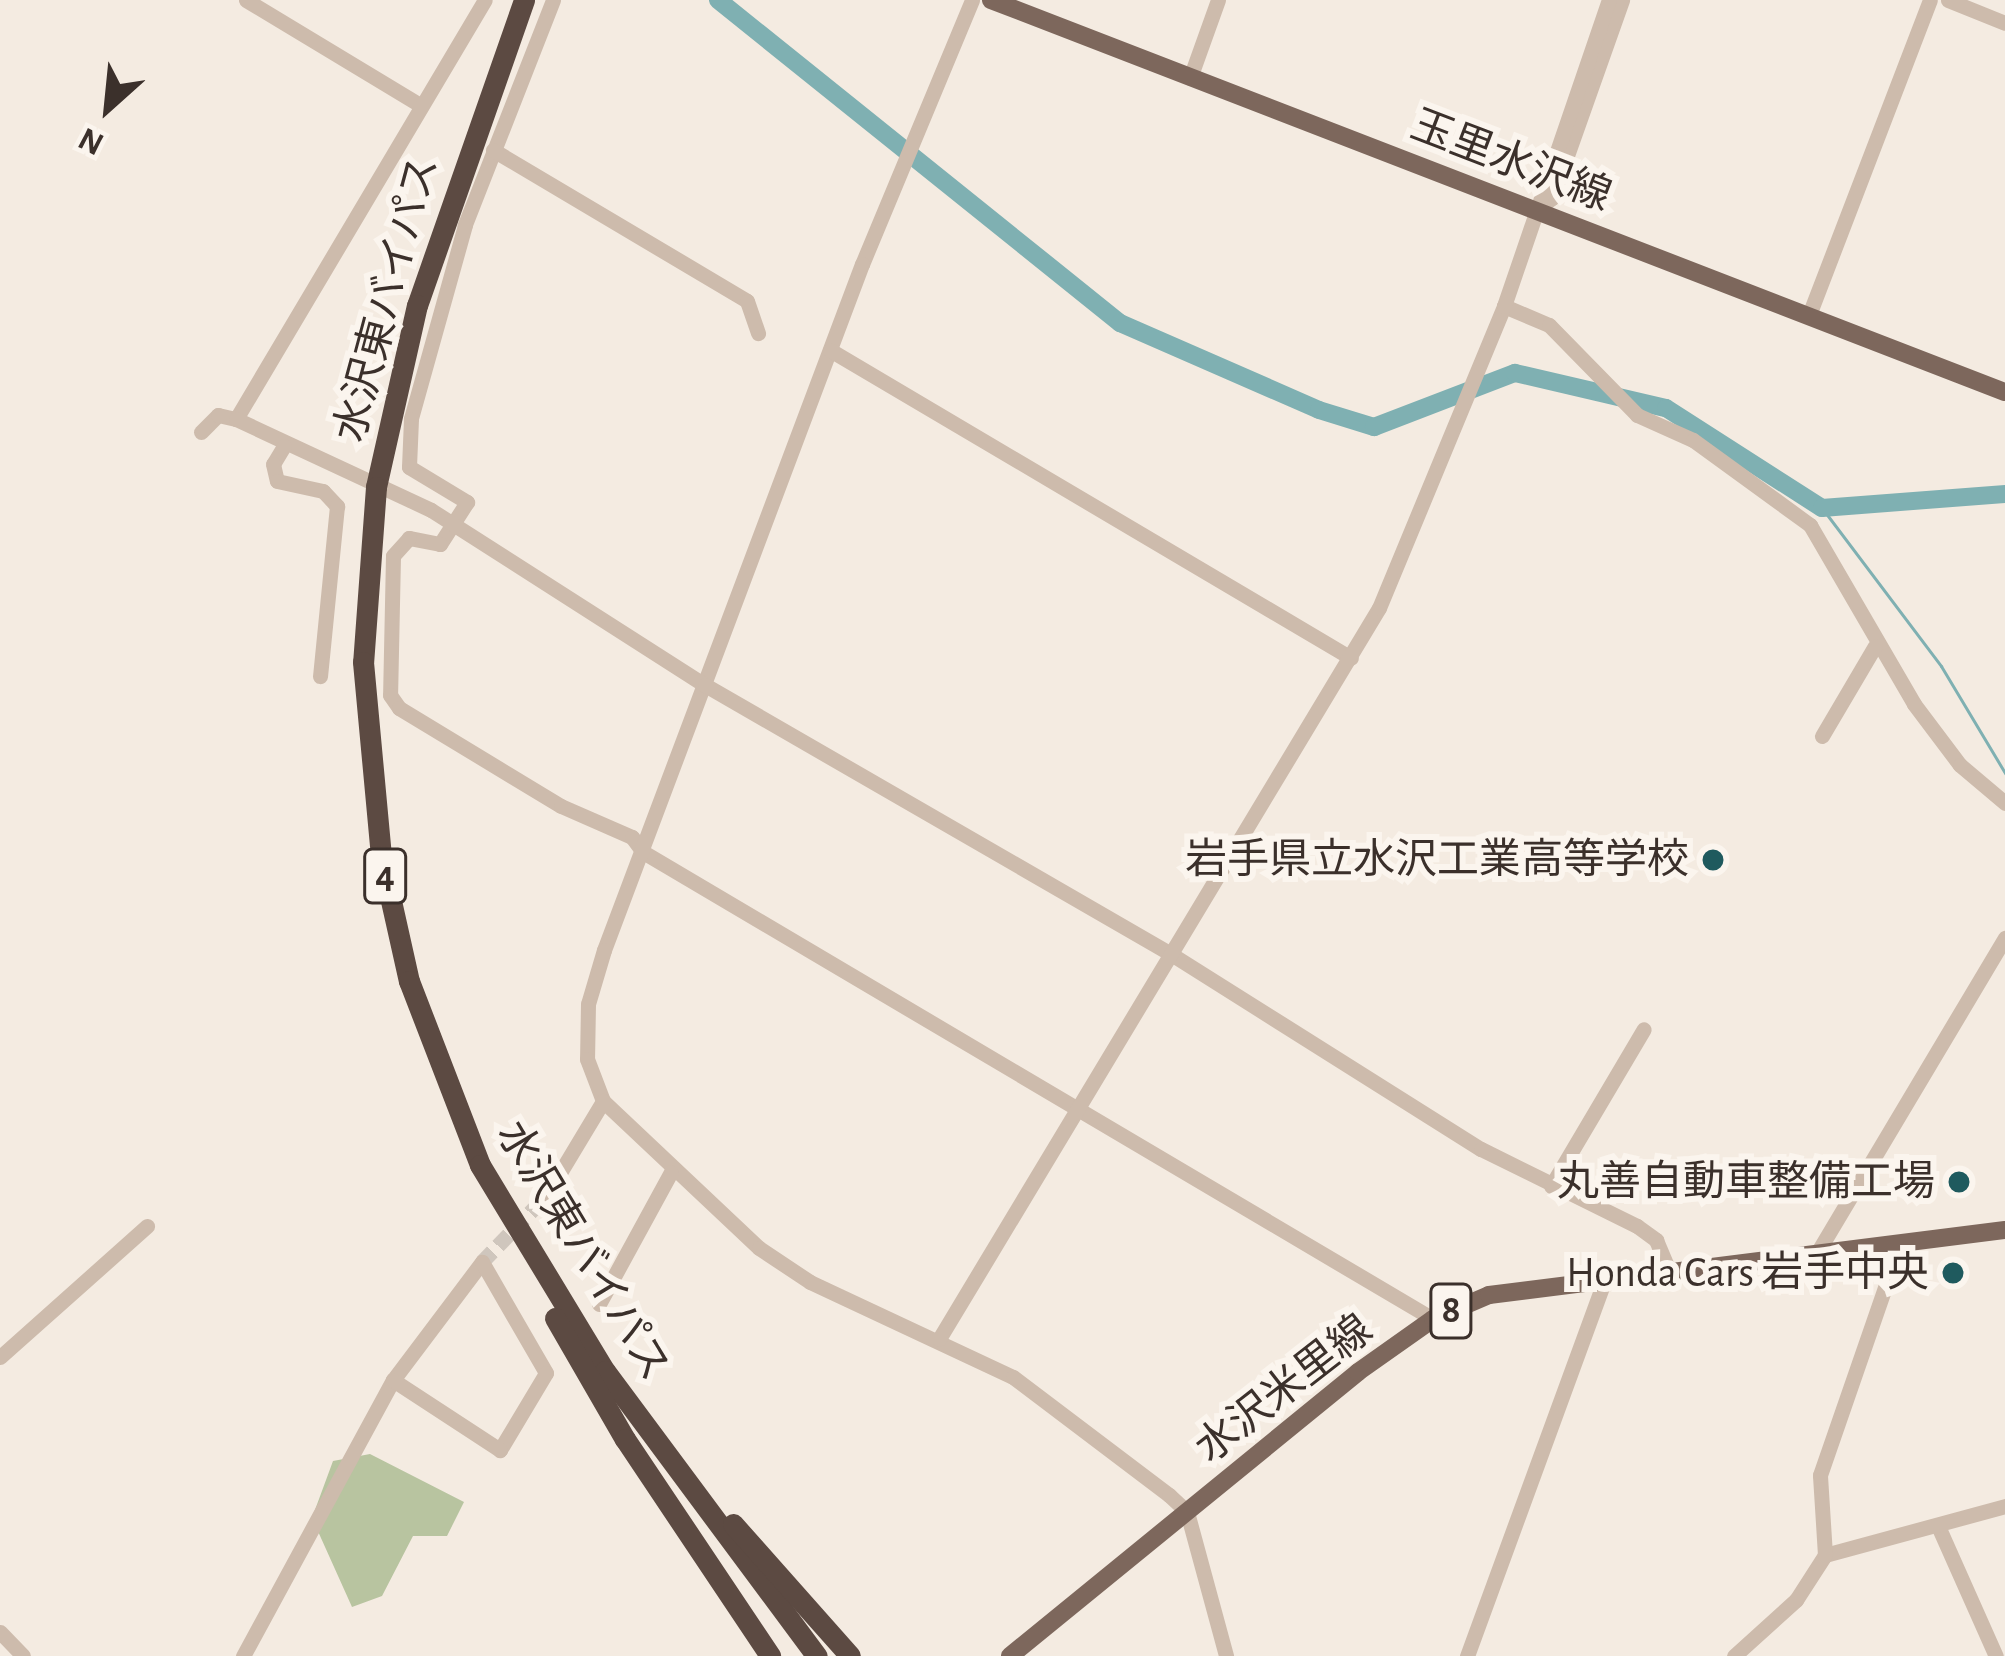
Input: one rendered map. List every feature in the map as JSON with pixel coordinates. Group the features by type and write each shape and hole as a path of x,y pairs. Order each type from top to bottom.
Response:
{"highway":[{"name":"水沢東バイパス","path":"524,0 417,305 376,487 363,662 380,856 409,981 480,1165 605,1371 817,1656"},
{"path":"480,1165 592,1385 770,1656"},
{"path":"605,1371 850,1656"}],"main road":[{"name":"玉里水沢線","path":"991,0 2005,392"},
{"name":"水沢米里線","path":"1010,1656 1432,1319 1489,1294 1668,1268 2005,1230"}],"street":[{"path":"246,0 420,105"},
{"path":"236,419 485,0"},
{"path":"553,0 493,150 406,444 415,473 465,494 456,524 440,544 409,538 393,556 390,695 413,718 543,795 632,837 643,852 1432,1319"},
{"path":"972,0 830,350 643,852 588,1004 587,1059 602,1101 671,1172 810,1282 940,1339 1080,1424 1187,1513 1226,1656"},
{"path":"1190,78 1218,0"},
{"path":"940,1339 1351,658 1388,588 1504,307 1609,0"},
{"path":"1538,209 1552,198 1622,0"},
{"path":"1809,315 1930,0"},
{"path":"1948,0 2005,22"},
{"path":"493,150 747,301 758,333"},
{"path":"1504,307 1549,325 1633,409 1693,440 1810,525 1875,646 1960,765 2005,803"},
{"path":"830,350 1351,658"},
{"path":"201,432 218,415 236,419 284,446 456,524 705,685 1171,954 1552,1186 1636,1226 1656,1240 1668,1268"},
{"path":"284,446 273,464 277,482 323,491 337,506 320,676"},
{"path":"1822,736 1875,646"},
{"path":"1817,1253 2005,938"},
{"path":"1552,1186 1645,1030"},
{"path":"546,1196 602,1101"},
{"path":"599,1304 671,1172"},
{"path":"0,1357 147,1226"},
{"path":"1734,1656 1796,1600 1825,1555 1820,1475 1888,1279 1883,1245"},
{"path":"243,1656 393,1380 482,1262 546,1373 500,1450 393,1380"},
{"path":"1467,1656 1606,1277"},
{"path":"1825,1555 2005,1506"},
{"path":"1938,1526 1996,1656"},
{"path":"0,1632 23,1656"}],"green space":[{"path":"370,1454 464,1502 447,1536 413,1536 382,1596 352,1607 312,1518 333,1461"}],"waterway":[{"path":"718,0 1120,323 1319,410 1374,427 1515,373 1666,408 1822,508 2005,494"},
{"path":"1822,508 1941,666 2005,773"}],"tunnel":[{"path":"482,1262 546,1196"}],"place":[{"name":"岩手県立水沢工業高等学校","path":"1713,860"},
{"name":"丸善自動車整備工場","path":"1959,1182"},
{"name":"Honda Cars 岩手中央","path":"1953,1273"}]}
